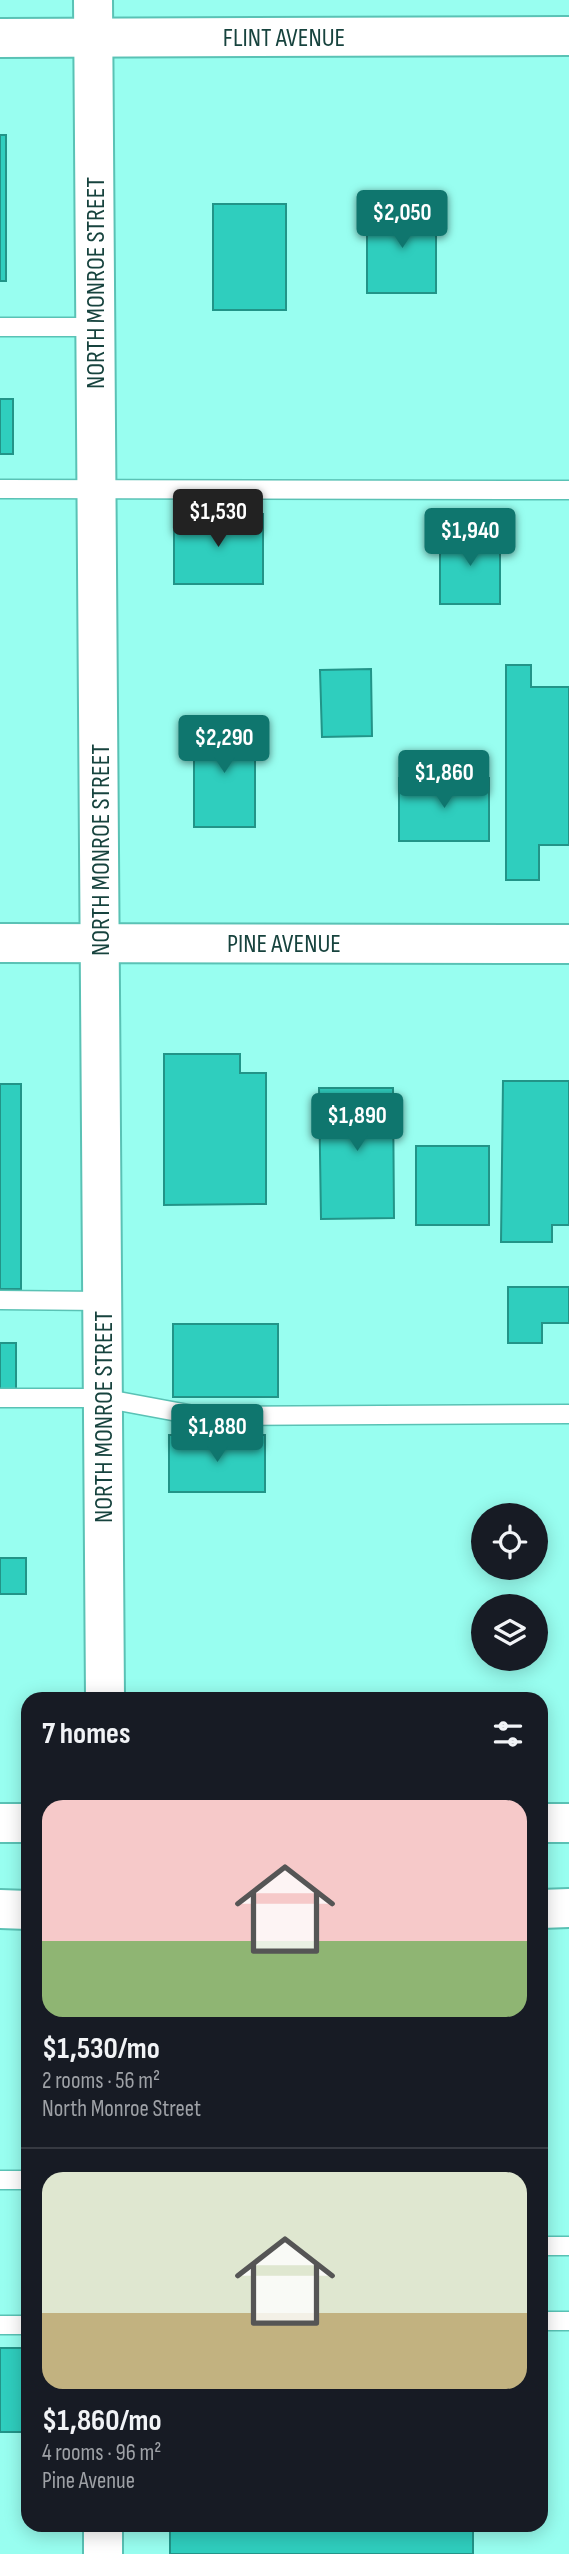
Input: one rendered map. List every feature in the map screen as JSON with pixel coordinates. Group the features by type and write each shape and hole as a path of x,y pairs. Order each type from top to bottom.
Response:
{"main road":[{"name":"NORTH MONROE STREET","path":"93,0 105,1692"},
{"name":"FLINT AVENUE","path":"0,38 569,36"},
{"name":"PINE AVENUE","path":"0,943 569,944"},
{"path":"0,1823 21,1823"},
{"path":"548,1823 569,1823"},
{"path":"548,1909 569,1908"},
{"path":"0,1909 21,1910"},
{"path":"103,2532 103,2554"}],"lane":[{"path":"0,327 95,327"},
{"path":"0,489 569,490"},
{"path":"0,1300 102,1301"},
{"path":"0,1398 102,1398 199,1416 569,1414"},
{"path":"0,2180 21,2180"},
{"path":"548,2246 569,2246"},
{"path":"548,2321 569,2321"},
{"path":"0,2325 21,2325"}],"building":[{"path":"0,135 6,135 6,281 0,281"},
{"path":"213,204 286,204 286,310 213,310"},
{"path":"367,206 436,206 436,293 367,293"},
{"path":"0,399 13,399 13,454 0,454"},
{"path":"174,514 263,514 263,584 174,584"},
{"path":"440,532 500,532 500,604 440,604"},
{"path":"506,665 531,665 531,687 569,687 569,845 539,845 539,880 506,880"},
{"path":"371,669 372,736 322,737 320,670"},
{"path":"194,723 255,723 255,827 194,827"},
{"path":"399,778 489,778 489,841 399,841"},
{"path":"164,1054 240,1054 240,1073 266,1073 266,1204 164,1205"},
{"path":"503,1081 569,1081 569,1225 552,1225 552,1242 501,1242"},
{"path":"0,1084 21,1084 21,1289 0,1289"},
{"path":"319,1088 393,1088 394,1218 321,1219"},
{"path":"416,1146 489,1146 489,1225 416,1225"},
{"path":"508,1287 569,1287 569,1323 542,1323 542,1343 508,1343"},
{"path":"173,1324 278,1324 278,1397 173,1397"},
{"path":"0,1343 16,1343 16,1398 0,1398"},
{"path":"169,1435 265,1435 265,1492 169,1492"},
{"path":"0,1558 26,1558 26,1594 0,1594"},
{"path":"0,2348 21,2348 21,2432 0,2432"},
{"path":"170,2532 473,2532 473,2554 170,2554"}]}
